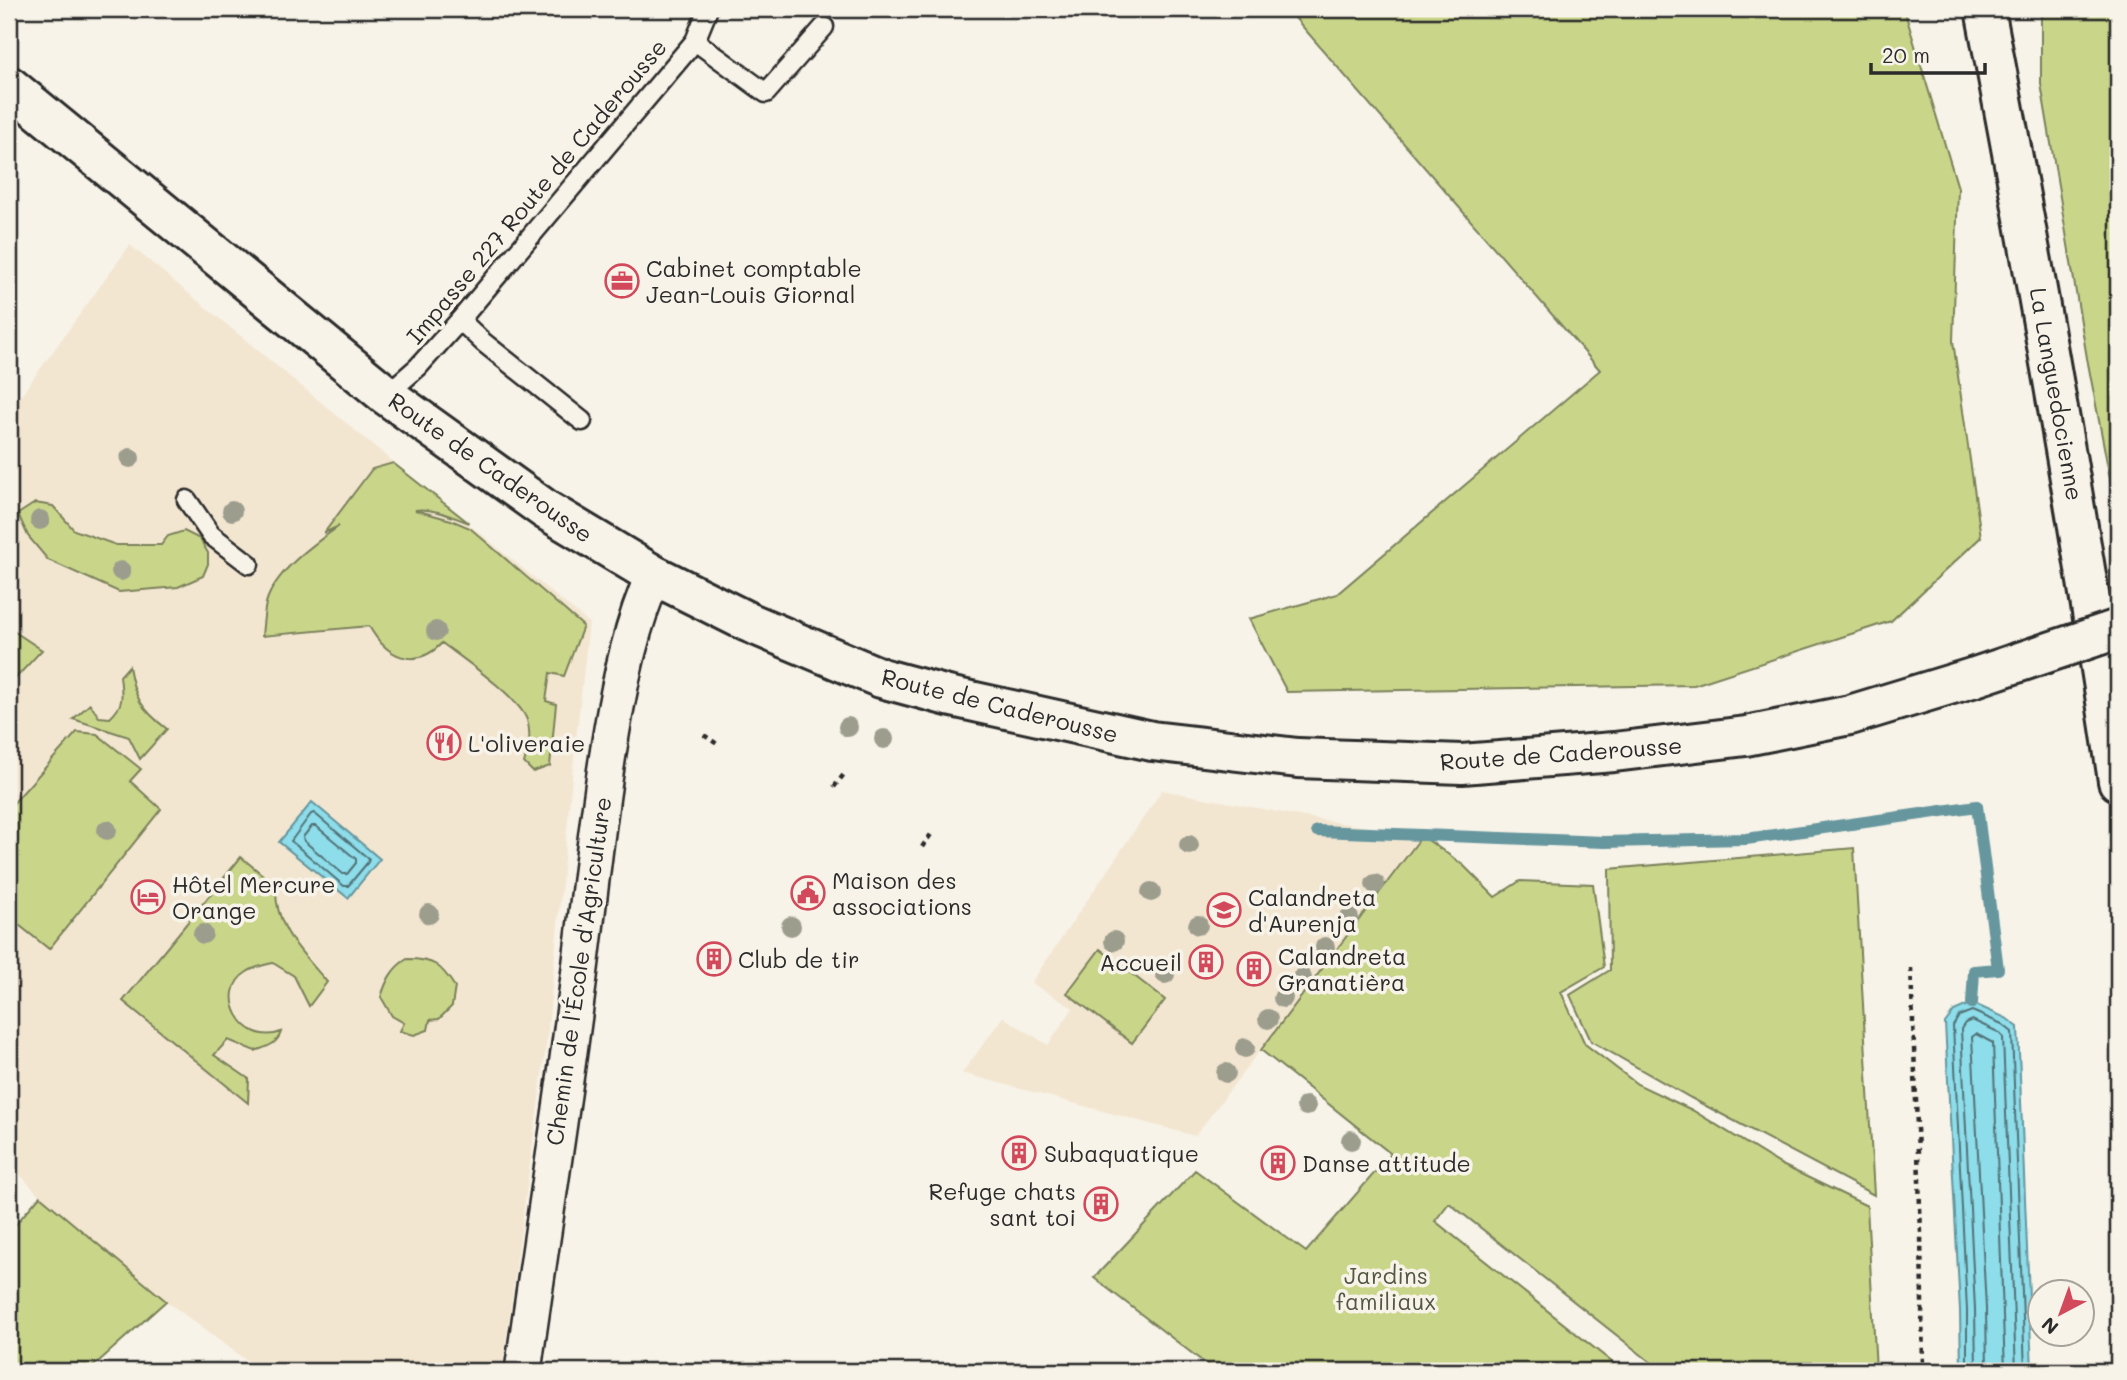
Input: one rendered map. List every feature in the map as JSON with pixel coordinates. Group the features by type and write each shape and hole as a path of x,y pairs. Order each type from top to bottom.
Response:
{"main road":[{"name":"La Languedocienne","path":"1985,9 2045,322 2089,581 2118,781"},
{"name":"Route de Caderousse","path":"9,86 386,395 546,510 654,575 748,622 881,678 948,696 1152,741 1298,758 1461,764 1614,752 1746,736 1850,715 2118,629"}],"street":[{"name":"Chemin de l'École d'Agriculture","path":"523,1371 578,988 604,776 630,644 654,575"}],"lane":[{"name":"Impasse 227 Route de Caderousse","path":"386,395 418,367 460,320 695,41 708,9"},
{"path":"695,41 766,93 824,27"},
{"path":"460,320 483,342 582,421"},
{"path":"187,500 211,535 249,564"}],"path":[{"path":"704,736 720,746"},
{"path":"834,787 845,773"},
{"path":"922,847 932,833"},
{"path":"1911,968 1921,1233 1923,1371"}],"shaded area":[{"path":"130,245 589,623 547,1039 502,1371 261,1371 166,1301 40,1196 9,1163 9,412"},
{"name":"Calandreta d'Aurenja","path":"1162,790 1422,836 1195,1136 962,1073 1003,1017 1048,1045 1073,1008 1031,983"}],"green space":[{"path":"1301,9 1904,9 1958,188 1953,341 1981,537 1891,621 1694,685 1287,692 1249,619 1337,594 1600,370 1295,18"},
{"path":"2041,9 2118,9 2118,520 2087,358 2041,84"},
{"path":"393,463 469,523 435,511 415,510 470,528 583,626 564,676 550,673 546,701 556,704 550,766 533,772 524,763 529,731 522,711 489,679 442,643 422,657 412,658 392,652 369,626 262,636 266,603 286,569 339,526 324,533 372,469"},
{"path":"35,503 53,506 74,530 116,545 161,545 168,536 184,531 200,539 208,553 208,564 203,576 178,587 119,592 48,560 28,536 18,514"},
{"path":"9,628 42,650 13,681 9,678"},
{"path":"129,666 140,702 167,729 140,759 129,737 73,719 90,704 99,717 110,718 120,704 120,676"},
{"path":"77,732 97,734 141,769 130,781 161,809 49,949 9,917 9,808"},
{"name":"Jardins familiaux","path":"1422,836 1462,864 1495,897 1520,881 1593,884 1604,967 1561,992 1585,1044 1637,1084 1692,1110 1780,1164 1867,1206 1876,1371 1662,1371 1449,1203 1435,1221 1623,1371 1215,1371 1094,1278 1195,1170 1306,1252 1391,1154 1261,1050"},
{"path":"1854,848 1874,1195 1691,1098 1591,1041 1570,995 1610,970 1609,869"},
{"path":"241,857 276,886 280,914 291,939 327,982 309,1006 294,976 273,963 250,970 237,981 233,1004 245,1025 255,1032 267,1035 281,1032 274,1043 255,1051 228,1040 214,1055 249,1079 248,1103 123,1001"},
{"path":"1100,949 1165,1000 1132,1043 1067,993"},
{"path":"407,959 424,960 436,965 455,987 452,1006 439,1019 430,1020 428,1030 414,1035 400,1031 404,1023 392,1016 381,997 390,975"},
{"path":"40,1196 166,1301 88,1371 9,1371 9,1232"}],"water":[{"path":"312,802 380,859 348,898 279,842"},
{"path":"1972,1003 2006,1018 2018,1027 2028,1278 2025,1278 2025,1348 2031,1348 2032,1371 1961,1371 1945,1023 1954,1011"}],"waterway":[{"path":"1317,831 1604,842 1746,839 1977,806 1998,969 1974,971 1972,1003"}],"place":[{"name":"Cabinet comptable Jean-Louis Giornal","path":"622,281"},
{"name":"L'oliveraie","path":"444,743"},
{"name":"Maison des associations","path":"808,893"},
{"name":"Hôtel Mercure Orange","path":"148,897"},
{"name":"Calandreta d'Aurenja","path":"1224,910"},
{"name":"Club de tir","path":"714,959"},
{"name":"Accueil","path":"1206,962"},
{"name":"Calandreta Granatièra","path":"1254,969"},
{"name":"Subaquatique","path":"1019,1153"},
{"name":"Danse attitude","path":"1278,1163"},
{"name":"Refuge chats sant toi","path":"1101,1204"}]}
